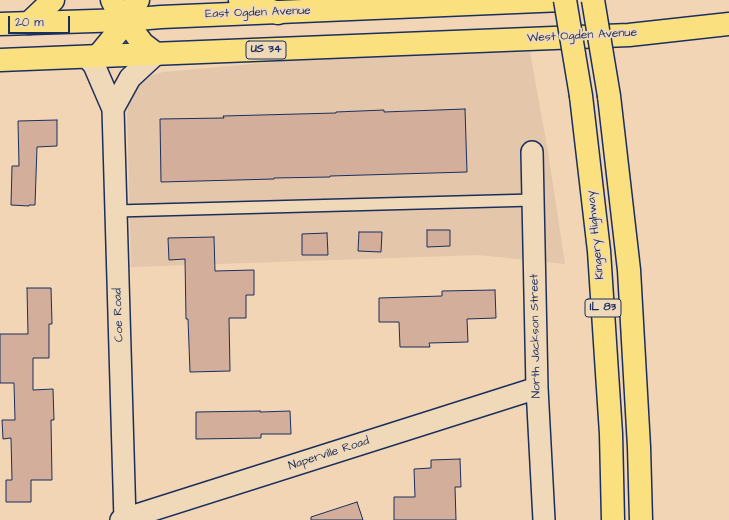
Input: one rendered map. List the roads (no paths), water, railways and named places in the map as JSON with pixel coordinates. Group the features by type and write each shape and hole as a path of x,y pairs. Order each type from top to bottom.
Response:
{"main road":[{"path":"29,23 53,0"},
{"path":"112,0 117,10 143,44 156,54"},
{"path":"92,57 117,33 138,0"},
{"path":"240,0 278,12"},
{"name":"East Ogden Avenue","path":"0,24 125,20 161,17 564,0"},
{"name":"Kingery Highway","path":"564,0 581,96 599,251 611,434 613,520"},
{"name":"IL 83","path":"593,0 609,96 629,270 639,447 641,520"},
{"name":"West Ogden Avenue","path":"156,54 629,35 729,24"},
{"name":"US 34","path":"0,60 156,54"}],"street":[{"path":"113,109 130,78 156,54"},
{"name":"Coe Road","path":"92,57 113,109 124,520"},
{"name":"North Jackson Street","path":"532,152 538,388 544,520"},
{"name":"Naperville Road","path":"124,520 538,388"}],"lane":[{"path":"116,210 533,200"}]}
